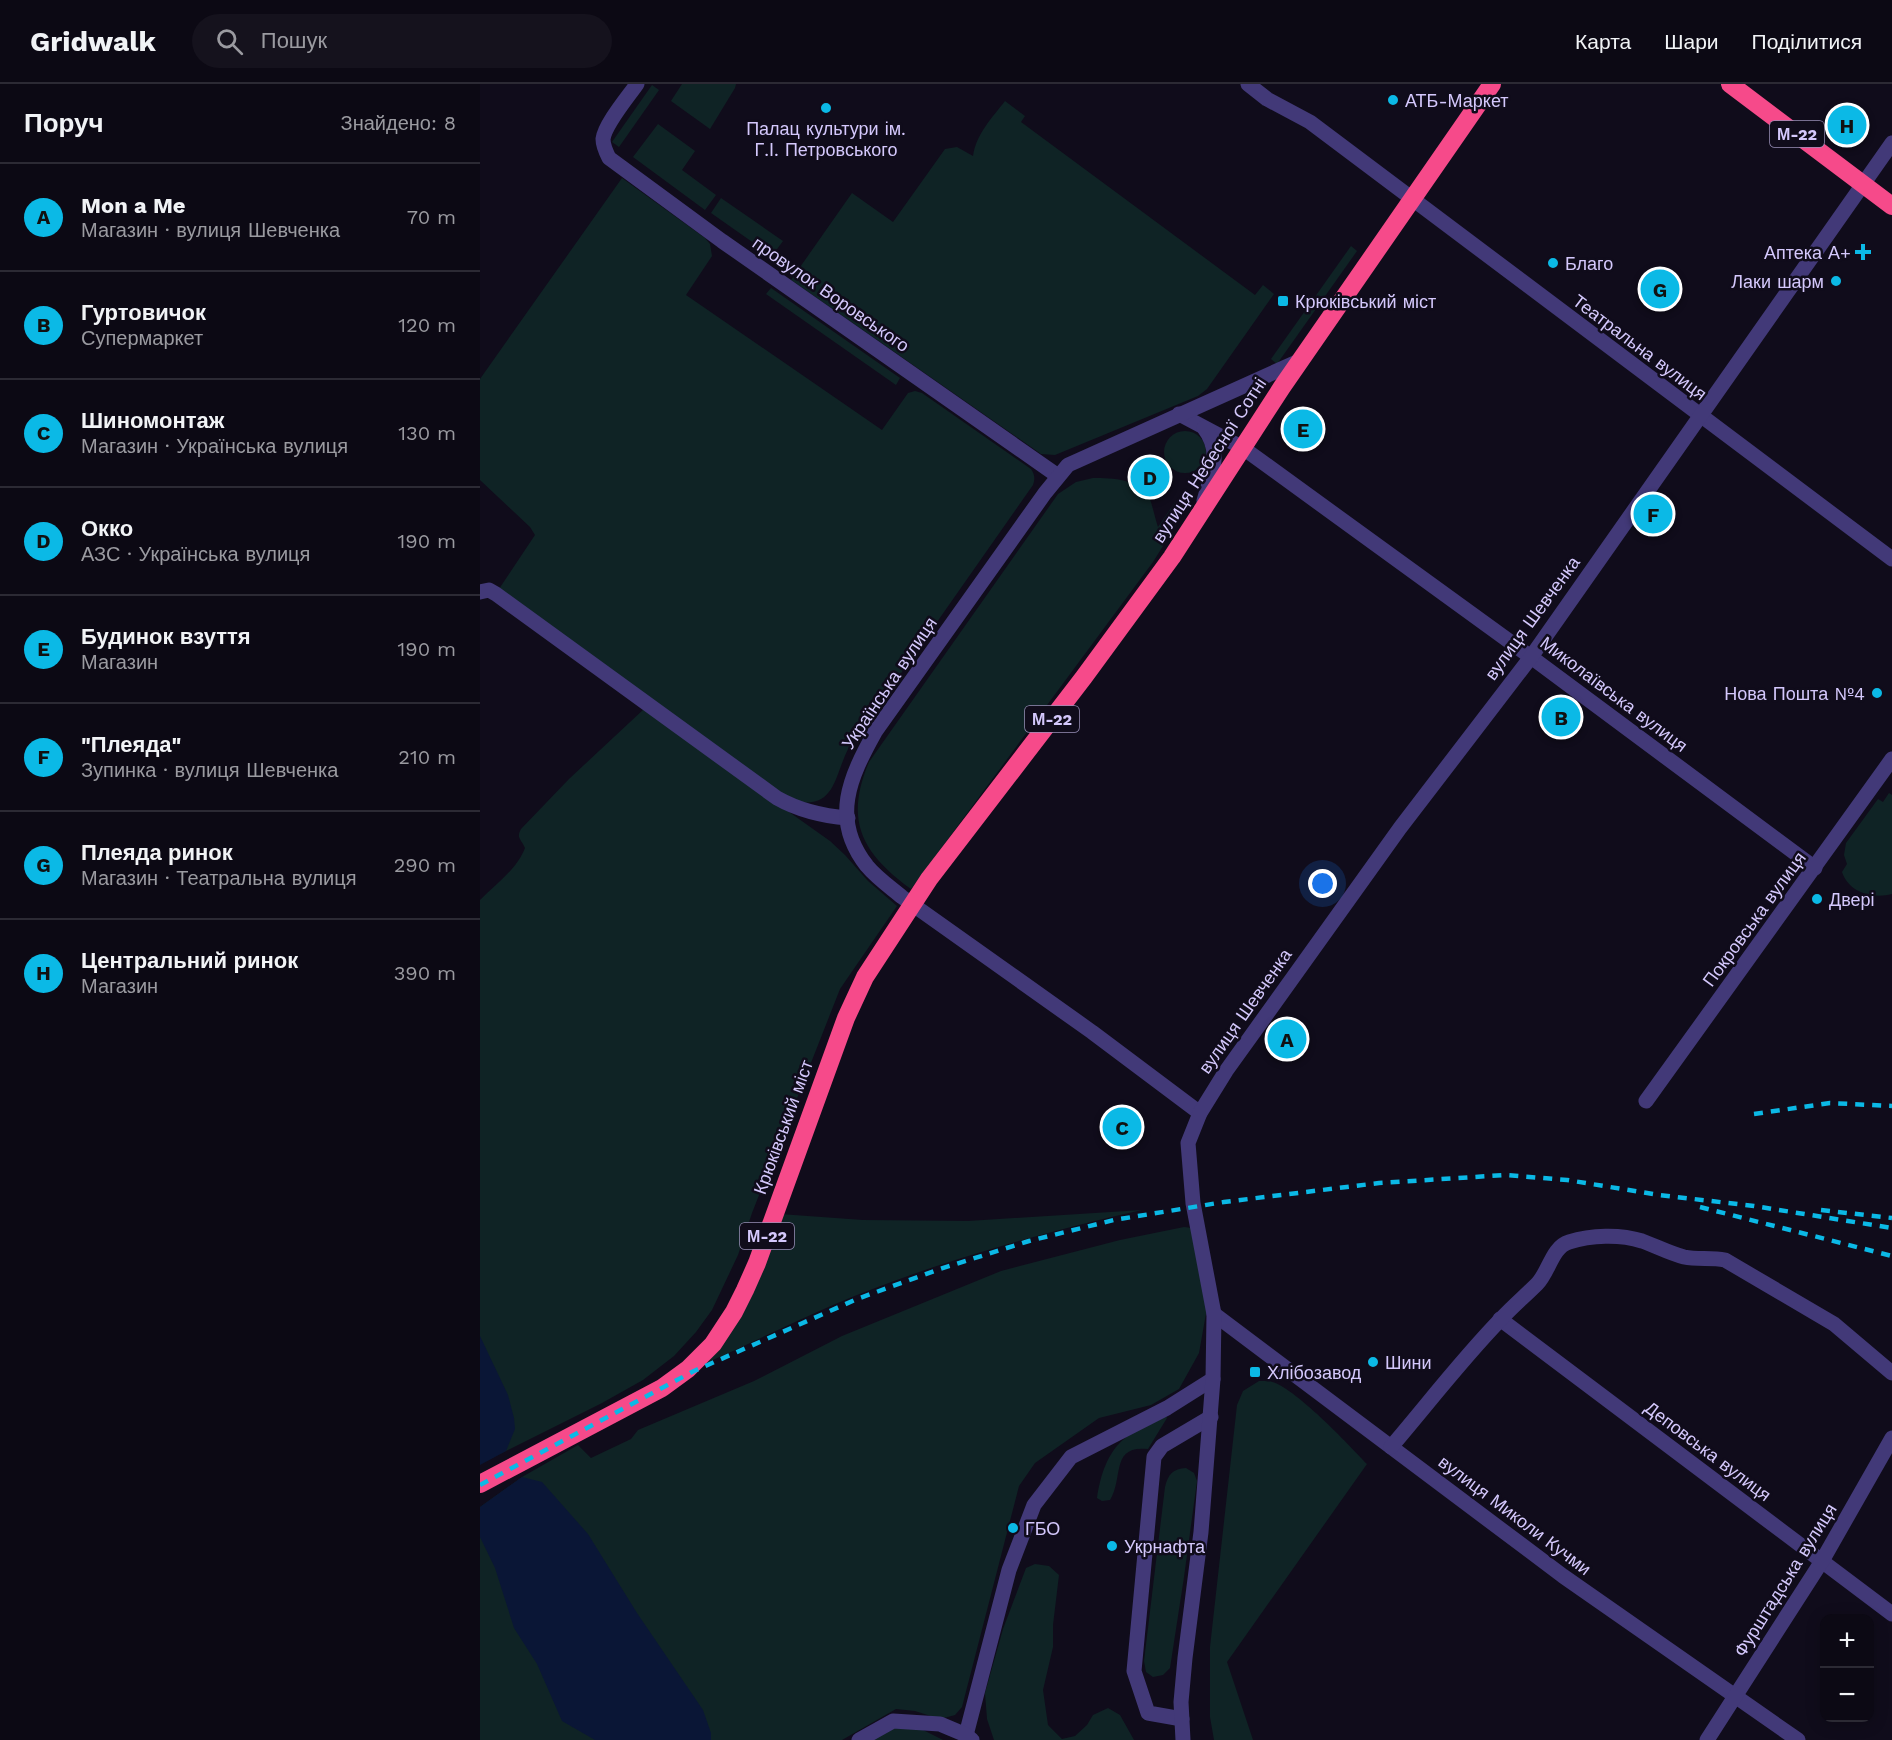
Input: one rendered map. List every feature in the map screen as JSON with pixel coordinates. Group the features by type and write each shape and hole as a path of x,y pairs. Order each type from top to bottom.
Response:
{"highway":[{"name":"вулиця Небесної Сотні","path":"929,879 1090,668 1172,556 1299,361 1492,84"},
{"name":"М-22","path":"1730,84 1892,206"},
{"name":"Крюківський міст","path":"480,1484 662,1388 688,1369 713,1344 734,1312 757,1263 855,996 929,879"}],"street":[{"name":"провулок Воровського","path":"637,84 606,129 603,139 604,149 609,158 1058,476"},
{"name":"Театральна вулиця","path":"1248,84 1268,99 1310,122 1892,559"},
{"name":"вулиця Шевченка","path":"1183,1740 1181,1702 1201,1532 1213,1379 1214,1314 1193,1203 1188,1143 1200,1113 1226,1071 1400,828 1531,657 1892,143"},
{"name":"Українська вулиця","path":"1200,1113 1092,1032 902,897 867,866 852,838 848,818 848,795 851,779 875,732 1068,465 1299,361"},
{"name":"Миколаївська вулиця","path":"1179,414 1243,448 1531,657 1815,868"},
{"path":"1201,513 1216,456 1212,438 1202,426"},
{"path":"480,592 489,590 496,594 777,798 813,814 848,818"},
{"name":"Покровська вулиця","path":"1646,1101 1892,759"},
{"path":"1391,1447 1500,1319 1540,1281 1558,1250 1566,1242 1589,1237 1641,1240 1663,1251 1682,1256 1725,1260 1834,1324 1892,1373"},
{"name":"вулиця Миколи Кучми","path":"1214,1314 1563,1576 1798,1740"},
{"name":"Деповська вулиця","path":"1500,1319 1892,1614"},
{"path":"859,1740 894,1721 940,1724 969,1737 1009,1570 1034,1505 1071,1457 1167,1408 1213,1379"},
{"path":"1182,1719 1148,1713 1134,1671 1154,1457 1162,1446 1210,1417"},
{"name":"Фурштадська вулиця","path":"1707,1740 1822,1562 1892,1438"}],"green space":[{"path":"682,84 736,84 710,129 671,101"},
{"path":"652,85 659,90 619,147 612,142"},
{"path":"1005,101 1025,116 1021,122 1255,295 1263,285 1274,294 1207,389 1198,396 1055,455 1041,454 791,280 852,193 893,222 945,149 957,147 973,156 981,133"},
{"path":"658,124 695,151 682,170 716,195 705,210 633,157"},
{"path":"622,178 705,238 710,244 712,256 686,295 882,430 908,393 915,391 922,393 1031,469 1034,475 1033,485 848,749 831,790 825,797 816,801 791,800 499,589 535,535 530,527 480,480 480,379"},
{"path":"721,198 783,241 772,256 711,213"},
{"path":"1351,246 1357,251 1277,364 1271,359"},
{"path":"771,288 900,378 896,385 766,294"},
{"path":"1185,431 1200,437 1206,452 1200,467 1185,473 1170,467 1164,452 1170,437"},
{"path":"1093,478 1117,479 1140,487 1150,499 1158,527 1175,502 1190,503 1153,562 911,889 880,862 862,834 858,819 858,802 869,762 1058,494 1076,482"},
{"path":"644,709 830,841 868,881 897,906 840,989 752,1213 738,1255 712,1310 696,1332 674,1356 643,1380 480,1464 480,900 517,863 525,848 519,837 521,829 569,779"},
{"path":"1889,793 1892,795 1892,894 1870,895 1856,890 1845,879 1842,872 1847,864 1844,855 1846,843 1878,799 1883,802"},
{"path":"1142,1210 985,1251 908,1276 833,1305 704,1364 780,1214 863,1220 968,1221"},
{"path":"1184,1227 1192,1228 1207,1308 1199,1353 1179,1389 1151,1405 1099,1418 1035,1463 1019,1486 962,1707 955,1715 940,1719 915,1711 896,1709 842,1740 480,1740 480,1507 522,1477 578,1445 591,1458 631,1439 638,1430 754,1381 842,1336 1001,1271 1120,1240"},
{"path":"1259,1381 1269,1381 1292,1393 1320,1417 1367,1464 1227,1662 1253,1740 1214,1740 1210,1717 1210,1647 1237,1405 1243,1391"},
{"path":"1166,1416 1167,1418 1148,1449 1136,1449 1123,1457 1110,1500 1102,1501 1097,1498 1105,1466 1118,1445 1133,1432"},
{"path":"1186,1468 1194,1473 1197,1481 1170,1668 1163,1675 1153,1677 1146,1672 1144,1661 1165,1487 1172,1473"},
{"path":"1035,1564 1049,1566 1059,1575 1053,1625 1053,1647 1043,1690 1048,1725 1062,1739 1075,1736 1087,1725 1093,1715 1108,1708 1120,1715 1134,1740 994,1740 987,1719 985,1693 1003,1629 1026,1568"},
{"path":"893,1728 919,1728 943,1740 871,1740"}],"water":[{"path":"480,1336 508,1395 515,1429 506,1451 480,1465"},
{"path":"522,1477 542,1482 588,1534 637,1613 703,1710 711,1733 711,1740 595,1740 562,1721 537,1664 514,1628 495,1568 480,1537 480,1507"}],"railway":[{"path":"1754,1114 1830,1103 1892,1106"},
{"path":"480,1485 694,1371 857,1299 940,1269 1029,1241 1114,1220 1224,1202 1379,1183 1506,1175 1567,1180 1892,1228"},
{"path":"1700,1207 1892,1256"},
{"path":"1821,1210 1892,1218"}],"place":[{"name":"АТБ-Маркет","path":"1393,100"},
{"name":"Палац культури ім. Г.І. Петровського","path":"826,108"},
{"name":"Центральний ринок","path":"1847,125"},
{"name":"Аптека А+","path":"1863,252"},
{"name":"Благо","path":"1553,263"},
{"name":"Лаки шарм","path":"1836,281"},
{"name":"Плеяда ринок","path":"1660,289"},
{"name":"Крюківський міст","path":"1283,301"},
{"name":"Будинок взуття","path":"1303,429"},
{"name":"Окко","path":"1150,477"},
{"name":"\"Плеяда\"","path":"1653,514"},
{"name":"Нова Пошта №4","path":"1877,693"},
{"name":"Гуртовичок","path":"1561,717"},
{"name":"Двері","path":"1817,899"},
{"name":"Mon a Me","path":"1287,1039"},
{"name":"Шиномонтаж","path":"1122,1127"},
{"name":"Шини","path":"1373,1362"},
{"name":"Хлібозавод","path":"1255,1372"},
{"name":"ГБО","path":"1013,1528"},
{"name":"Укрнафта","path":"1112,1546"}]}
